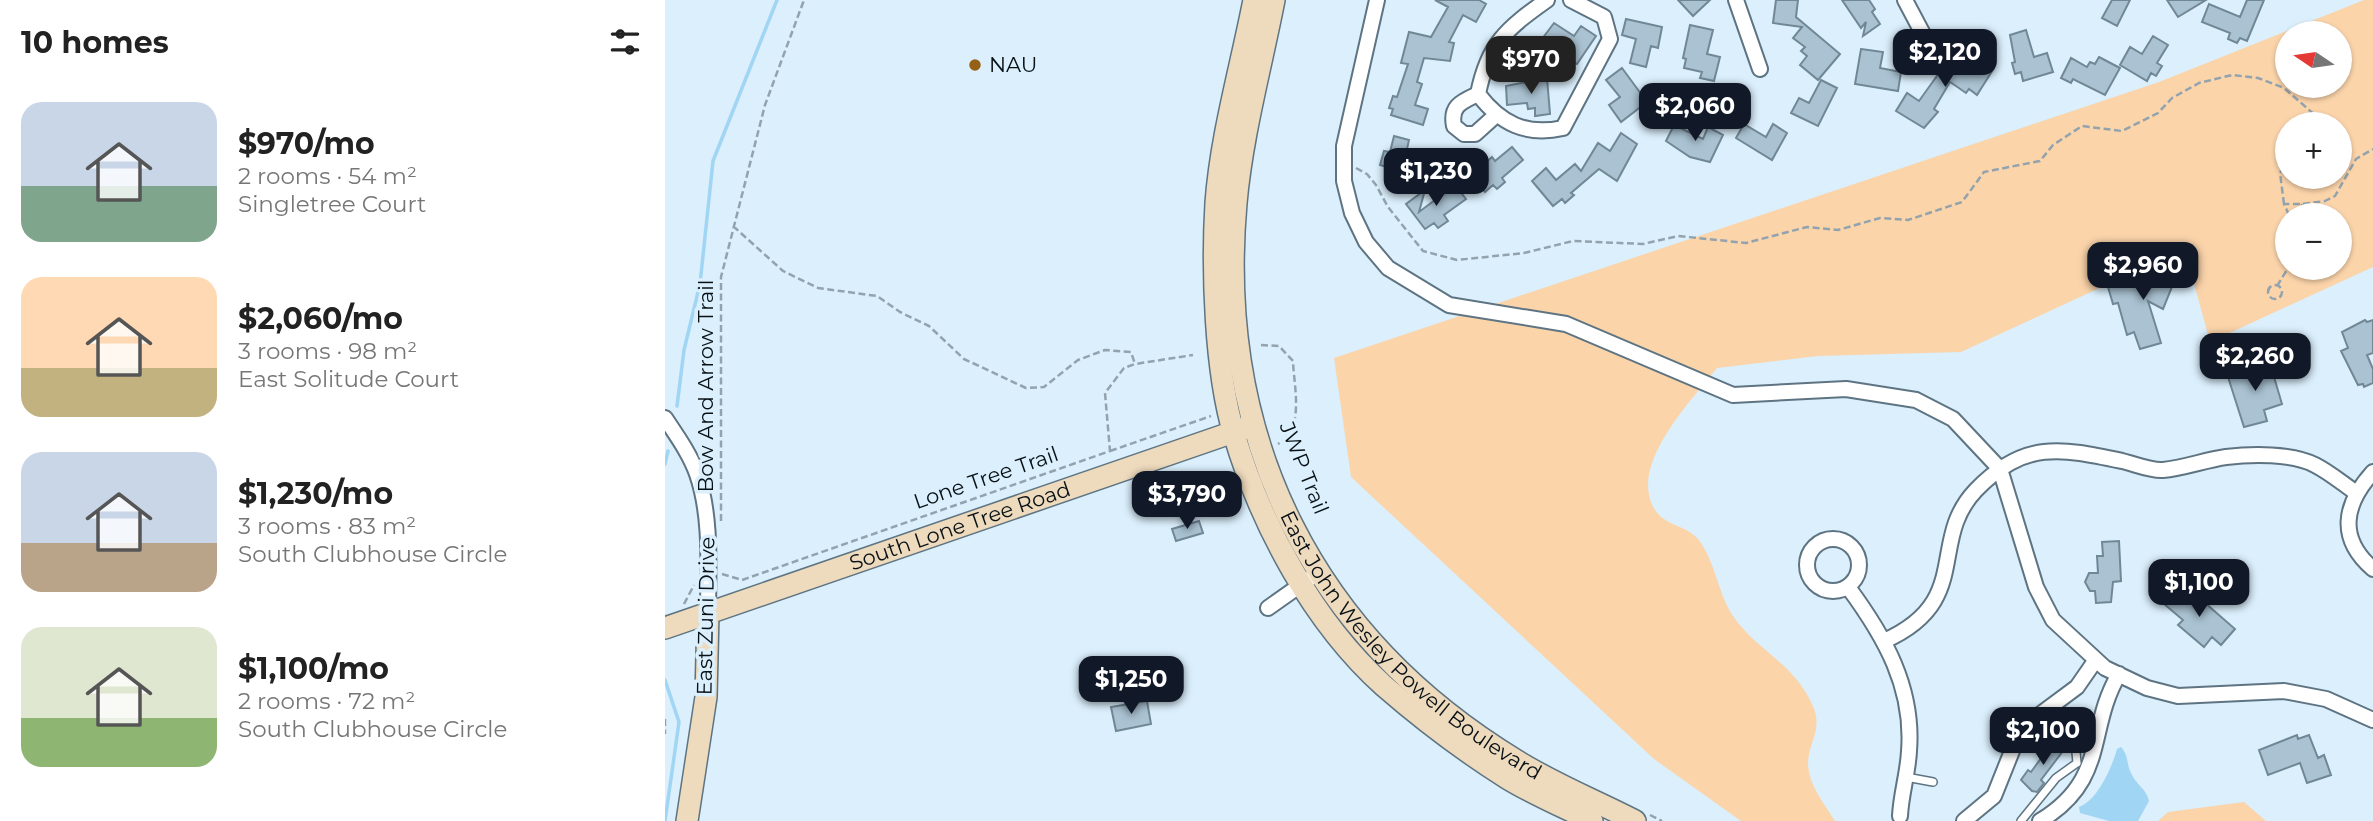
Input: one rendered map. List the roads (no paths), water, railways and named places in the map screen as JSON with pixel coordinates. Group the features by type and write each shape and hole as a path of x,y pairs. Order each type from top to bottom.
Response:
{"main road":[{"name":"East John Wesley Powell Boulevard","path":"1254,0 1222,160 1215,223 1214,290 1233,432 1258,502 1311,579 1396,670 1460,722 1518,762 1639,816"},
{"name":"East John Wesley Powell Boulevard","path":"1274,0 1241,163 1235,213 1234,289 1243,375 1263,430 1276,494 1335,632 1383,685 1448,738 1508,779 1592,821"},
{"name":"South Lone Tree Road","path":"665,628 1233,432 1263,430"},
{"name":"East Zuni Drive","path":"687,821 706,697 708,614"}],"street":[{"path":"1377,0 1343,146 1344,181 1352,213 1366,242 1388,268 1450,305 1566,324 1733,396 1846,389 1916,400 1953,419 2000,469 2036,587 2053,620 2095,660 2147,688 2178,696 2284,691 2326,699 2373,720"},
{"path":"1547,0 1511,26 1484,63 1478,94 1495,116 1539,134 1563,128 1610,39 1604,17 1571,0"},
{"path":"1736,0 1760,69"},
{"path":"1905,0 1923,34"},
{"path":"1478,94 1458,103 1451,114 1454,126 1464,134 1475,134 1495,116"},
{"name":"East Zuni Drive","path":"665,418 684,446 697,476 706,524 708,614"},
{"path":"1884,640 1915,624 1938,596 1962,510 1974,492 2000,469 2028,452 2075,451 2162,470 2228,457 2285,458 2314,464 2355,492"},
{"path":"2373,472 2355,492 2350,516 2350,539 2360,558 2373,569"},
{"path":"1268,608 1311,579"},
{"path":"1848,587 1884,640 1908,705 1910,748 1900,816"},
{"path":"1964,821 1994,796 2030,722 2077,687 2095,660"},
{"path":"2041,821 2054,813 2079,785 2082,766 2094,758 2106,695 2119,674"}],"lane":[{"path":"2021,821 2056,778 2082,766 2075,741 2067,733 2059,730 2043,731 2033,741 2022,734"},
{"path":"1906,777 1933,782"}],"water":[{"path":"2121,747 2133,777 2149,801 2138,821 2109,821 2080,813 2079,807 2098,790 2117,749"}],"waterway":[{"path":"677,406 684,350 700,284 713,161 777,0"},
{"path":"665,464 668,451"},
{"path":"665,680 679,722 665,821"}],"place":[{"name":"NAU","path":"975,65"}]}
